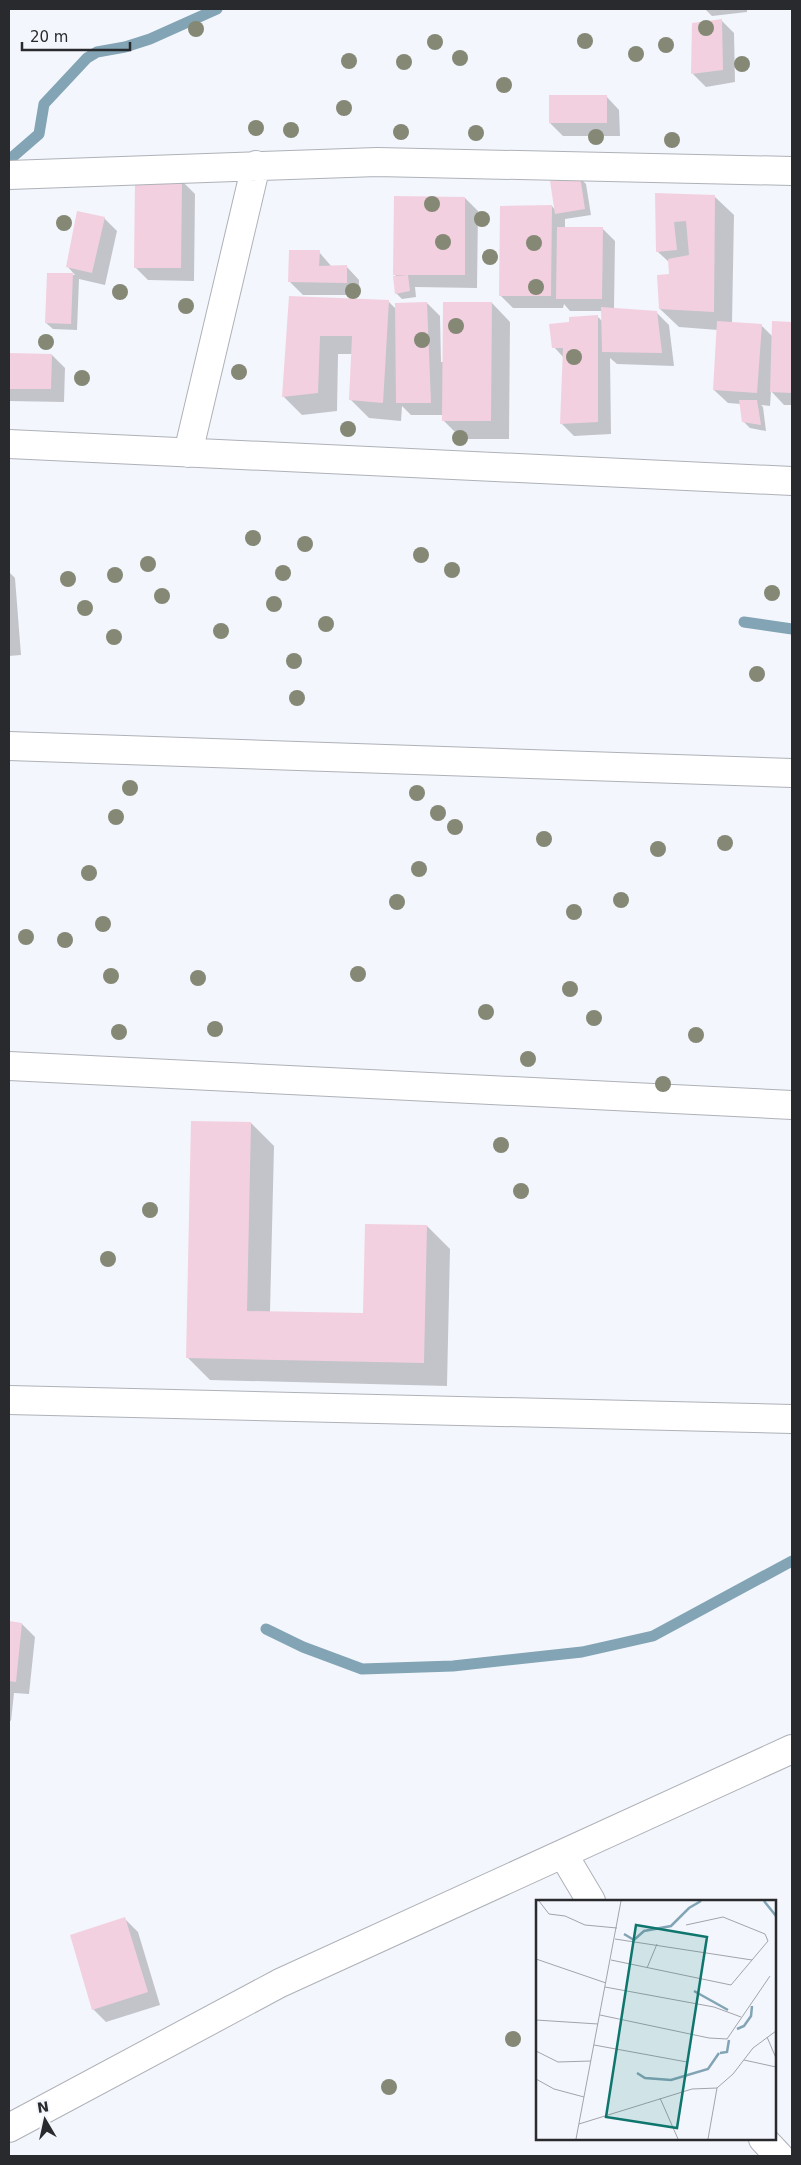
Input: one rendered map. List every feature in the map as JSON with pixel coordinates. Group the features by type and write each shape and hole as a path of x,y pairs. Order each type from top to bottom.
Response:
{"street":[{"path":"9,175 377,162 792,171"},
{"path":"188,453 256,165"},
{"path":"9,444 792,481"},
{"path":"9,746 792,773"},
{"path":"9,1066 792,1105"},
{"path":"9,1400 792,1419"},
{"path":"9,2128 280,1983 792,1749"},
{"path":"562,1854 590,1900"},
{"path":"764,2140 779,2156"}],"building":[{"path":"722,19 723,70 691,74 692,23"},
{"path":"549,95 607,95 607,123 549,123"},
{"path":"580,176 585,209 555,214 550,181"},
{"path":"135,179 182,180 181,268 134,268"},
{"path":"655,193 715,195 714,312 659,309 657,275 669,274 668,259 689,255 686,221 674,222 677,250 656,252"},
{"path":"394,196 465,197 465,275 393,275"},
{"path":"552,205 551,296 499,296 500,206"},
{"path":"77,211 105,217 92,273 66,267"},
{"path":"557,227 603,227 602,299 556,299"},
{"path":"289,250 320,250 319,266 347,265 347,283 288,282"},
{"path":"47,273 73,273 71,324 45,323"},
{"path":"408,275 410,291 395,294 393,276"},
{"path":"289,296 389,300 383,403 349,400 352,336 320,336 318,393 282,397"},
{"path":"427,302 431,403 396,403 395,303"},
{"path":"443,302 492,302 491,421 442,421"},
{"path":"601,307 657,311 662,353 602,352"},
{"path":"598,315 598,422 560,424 563,348 552,348 549,324 569,322 569,317"},
{"path":"717,321 762,324 757,393 713,390"},
{"path":"772,321 792,322 792,393 770,392"},
{"path":"9,353 52,354 51,389 9,389"},
{"path":"739,400 757,400 761,425 742,422"},
{"path":"191,1121 251,1122 247,1311 363,1313 365,1224 427,1225 424,1363 186,1358"},
{"path":"9,1621 22,1623 16,1682 9,1681"},
{"path":"125,1917 148,1992 92,2010 70,1935"}],"waterway":[{"path":"9,160 39,134 44,104 87,58 97,52 125,47 150,39 217,9"},
{"path":"744,622 792,629"},
{"path":"266,1629 303,1647 362,1669 453,1666 582,1652 653,1636 792,1561"}]}
